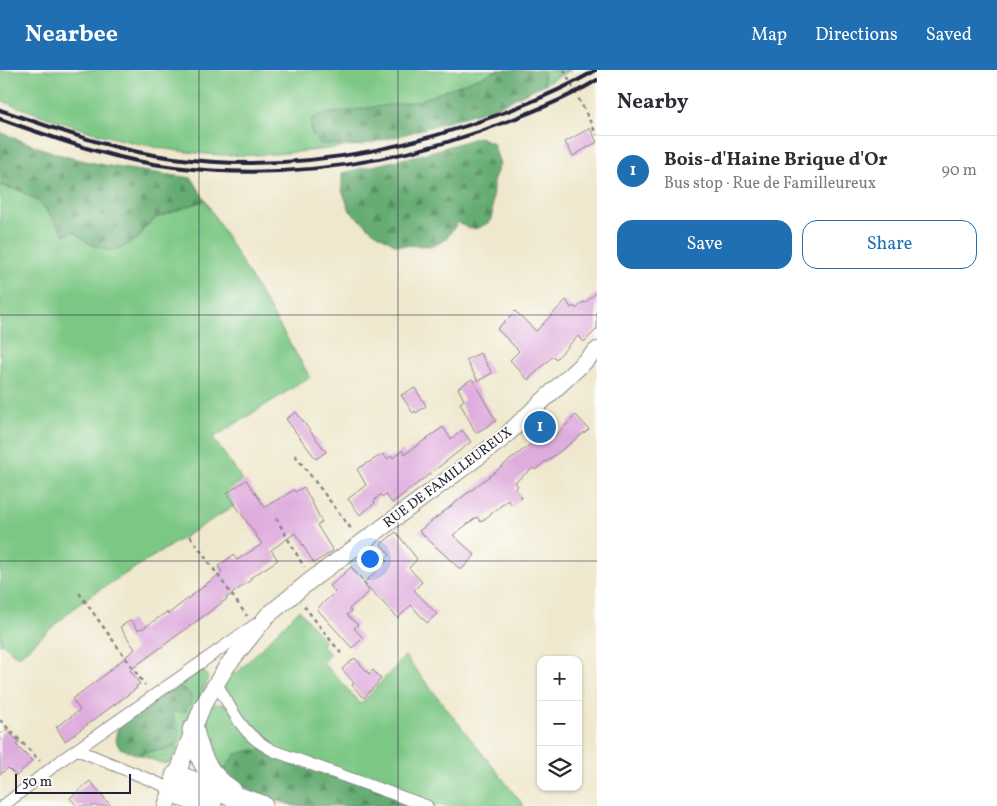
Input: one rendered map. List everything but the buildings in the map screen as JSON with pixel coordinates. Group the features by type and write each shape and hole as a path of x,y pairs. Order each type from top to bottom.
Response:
{"highway":[{"path":"193,730 199,753 217,781 252,803"},
{"path":"172,790 252,803"},
{"path":"172,790 210,806"}],"street":[{"name":"RUE DE FAMILLEUREUX","path":"3,806 153,696 267,616 311,580 501,440 597,350"},
{"name":"RUE DE FAMILLEUREUX","path":"172,790 203,704 227,666 267,616"},
{"path":"216,683 244,729 254,740 262,745 427,806"},
{"path":"78,750 172,790"}],"path":[{"path":"564,70 597,135"},
{"path":"295,455 361,543"},
{"path":"276,518 311,580"},
{"path":"190,536 253,625"},
{"path":"79,593 153,696"},
{"path":"294,594 343,656"},
{"path":"0,720 49,771"}],"green space":[{"path":"0,70 499,70 418,101 379,107 321,144 361,145 291,153 221,155 163,149 136,143 81,129 0,100"},
{"path":"499,70 543,70 544,84 497,107 399,136 361,145 321,144 313,136 310,128 311,120 318,115 418,101"},
{"path":"543,70 571,70 544,84"},
{"path":"0,132 42,148 98,164 192,178 205,200 156,218 144,228 139,238 121,248 109,251 92,245 73,231 65,235 41,203 21,191 0,185"},
{"path":"479,137 493,143 500,164 493,181 492,220 483,226 471,229 458,222 446,239 433,246 396,245 373,231 350,211 342,190 342,173 424,154"},
{"path":"0,185 21,191 41,203 65,235 73,231 92,245 139,238 144,228 156,218 205,200 310,377 213,438 243,480 226,492 234,506 85,599 18,657 2,643 0,645"},
{"path":"299,610 325,641 322,645 330,654 323,662 361,704 405,656 524,806 427,806 226,775 219,767 205,742 203,705 221,704 231,708 216,683 227,666 236,674"},
{"path":"198,671 206,674 207,682 171,762 164,764 120,748 116,736 121,724"},
{"path":"176,686 186,689 191,698 186,711 173,713 179,735 173,747 143,754 120,748 116,736 121,724"},
{"path":"253,750 274,751 427,806 294,806 253,792 226,775 226,766 236,754"}],"railway":[{"path":"0,110 108,145 152,155 216,162 299,161 380,149 461,128 537,100 596,70"},
{"path":"0,119 86,148 152,164 217,171 303,169 388,157 471,135 555,102 597,80"}],"place":[{"name":"Bois-d'Haine Brique d'Or","path":"540,427"}]}
